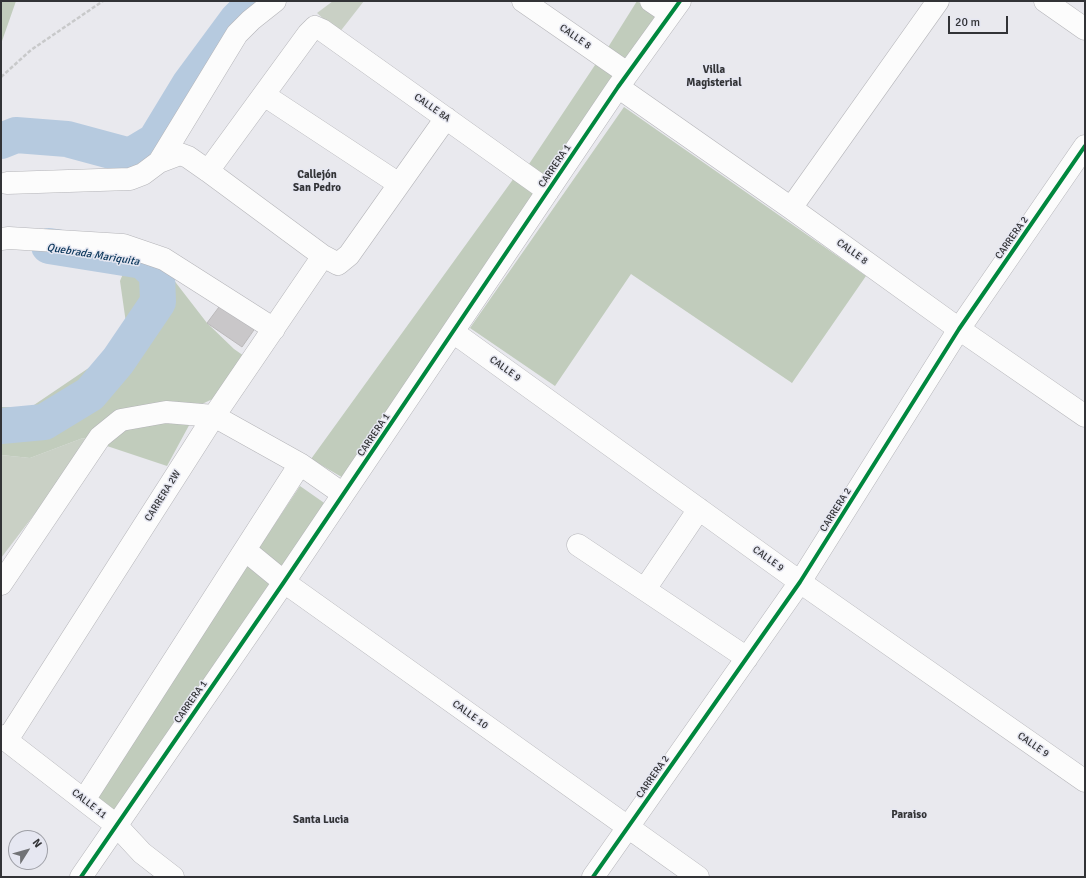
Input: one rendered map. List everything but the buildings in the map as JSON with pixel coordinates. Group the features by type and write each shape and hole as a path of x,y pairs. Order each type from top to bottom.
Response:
{"street":[{"path":"159,162 237,34 251,20 275,1"},
{"name":"CALLE 8","path":"523,1 623,80 791,208 959,329 1085,416"},
{"path":"652,1 675,8"},
{"path":"791,208 938,1"},
{"path":"1045,1 1085,28"},
{"name":"CARRERA 1","path":"80,877 284,582 336,489 453,332 623,80 675,8"},
{"name":"CALLE 8A","path":"264,95 308,34 315,27 322,30 548,191"},
{"path":"208,171 264,95 399,184"},
{"path":"7,183 130,178 143,174 159,162 180,154 188,157 323,256 338,264 349,255 446,118"},
{"name":"CARRERA 2","path":"593,877 800,582 959,329 1085,146"},
{"path":"1,239 9,238 123,245 164,259 274,329"},
{"name":"CARRERA 2W","path":"4,738 214,416 323,256"},
{"name":"CALLE 9","path":"453,332 800,582 1085,781"},
{"path":"1,584 100,437 121,420 166,412 214,416 303,466 336,489"},
{"path":"84,800 245,550 303,466"},
{"path":"645,589 699,509"},
{"path":"578,545 747,658"},
{"name":"CALLE 10","path":"245,550 284,582 698,877"},
{"name":"CALLE 11","path":"4,738 116,825 142,853 173,877"}],"path":[{"path":"1,77 31,50 103,1"}],"shaded area":[{"path":"333,1 364,1 339,33 317,13"},
{"path":"83,438 88,440 88,444 1,558 1,455 30,458"}],"green space":[{"path":"1,1 16,1 1,44"},
{"path":"637,1 656,15 625,61 607,49"},
{"path":"597,62 616,75 548,178 527,167"},
{"path":"624,107 866,276 792,383 631,274 555,386 470,328"},
{"path":"514,178 538,195 345,479 311,459"},
{"path":"131,254 166,270 207,323 234,349 244,356 229,391 200,405 167,466 83,438 30,458 1,455 1,407 31,407 96,363 126,323 120,281"},
{"path":"300,486 330,507 115,817 90,802"}],"waterway":[{"name":"Quebrada Mariquita","path":"1,141 16,135 67,139 130,156 155,141 189,85 242,15"},
{"name":"Quebrada Mariquita","path":"1,426 44,422 90,394 118,361 158,302 157,274 143,261 49,246"}],"cycle path":[{"path":"81,877 284,582 618,87 680,1"},
{"path":"593,877 800,582 959,329 1085,146"}],"district":[{"name":"Villa Magisterial","path":"714,76"},
{"name":"Callejón San Pedro","path":"317,181"},
{"name":"Paraiso","path":"909,815"},
{"name":"Santa Lucia","path":"321,820"}]}
